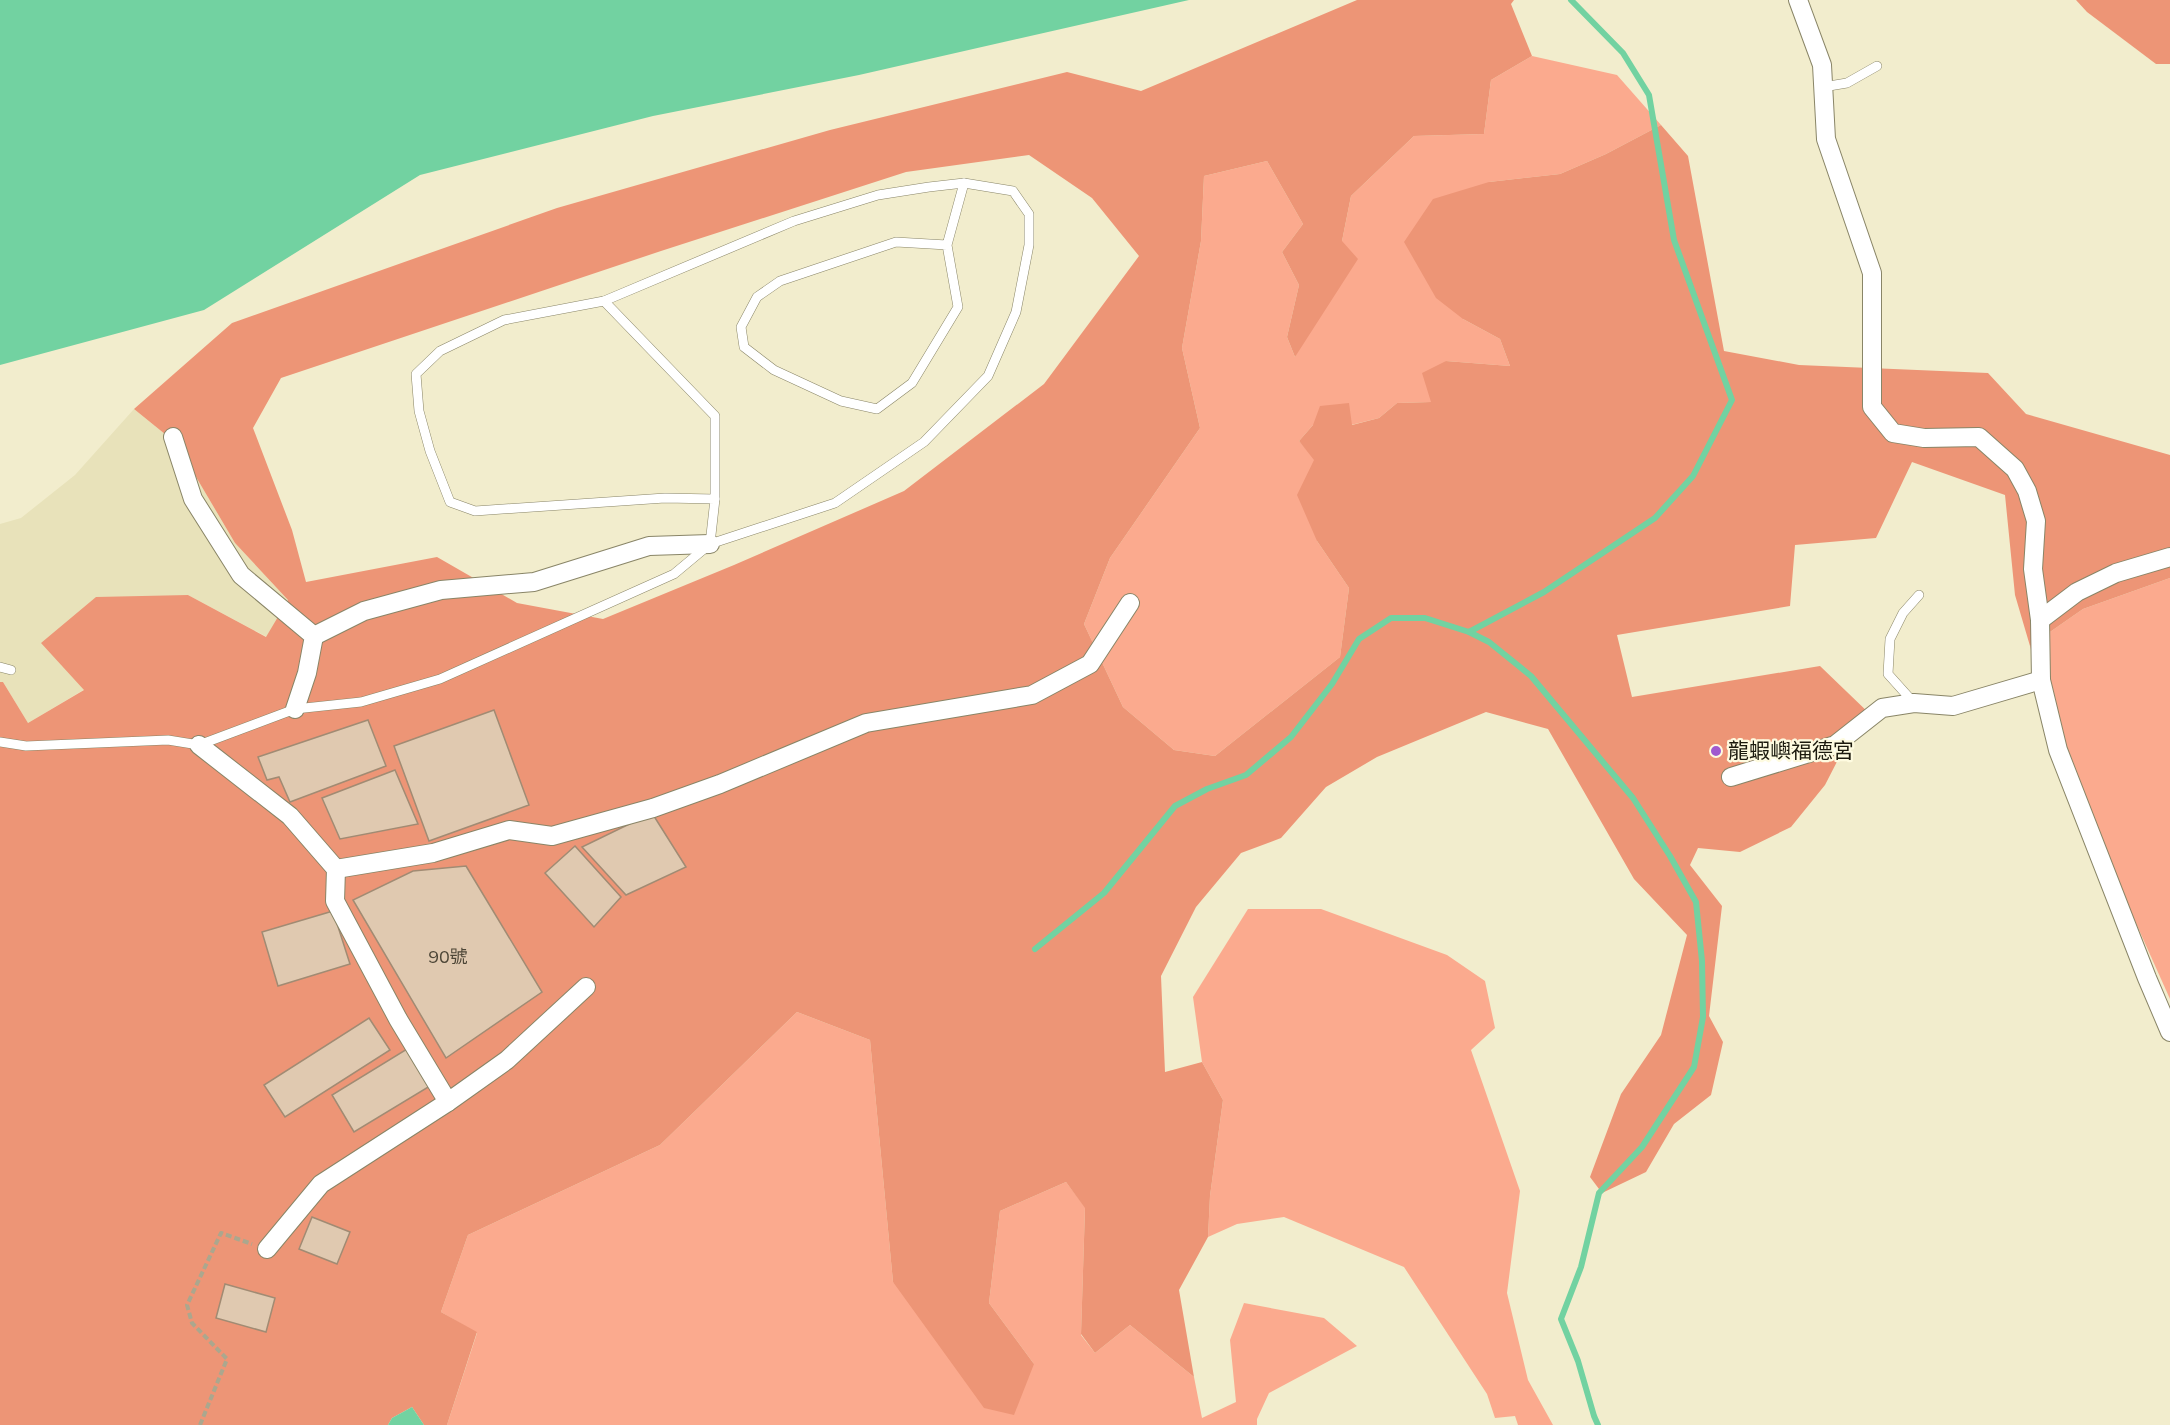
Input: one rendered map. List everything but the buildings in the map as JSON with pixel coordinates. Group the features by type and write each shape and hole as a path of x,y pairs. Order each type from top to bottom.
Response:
{"street":[{"path":"1798,0 1822,65 1826,139 1872,273 1872,407 1893,433 1924,438 1978,437 2016,469 2027,491 2036,521 2033,569 2040,620 2041,680 2058,750 2146,978 2170,1032"},
{"path":"173,437 193,499 241,575 314,636"},
{"path":"314,636 364,611 441,590 534,582 649,546 710,544"},
{"path":"2040,620 2077,592 2097,582 2116,573 2170,557"},
{"path":"336,869 433,853 509,830 552,836 654,808 720,784 866,723 1032,695 1090,664 1130,603"},
{"path":"295,709 307,672 314,636"},
{"path":"1731,777 1834,745 1881,708 1914,703 1953,706 2041,680"},
{"path":"199,745 290,816 336,869 335,901 398,1019 448,1102"},
{"path":"267,1248 321,1184 448,1102 507,1060 586,987"}],"lane":[{"path":"1823,87 1847,83 1877,66"},
{"path":"947,245 896,242 780,282 758,297 741,327 744,347 774,370 841,401 877,409 912,383 958,307 947,245 964,183"},
{"path":"0,742 26,746 168,740 199,745 295,709 361,702 440,679 674,574 710,544 835,502 924,442 988,376 1016,312 1029,245 1029,214 1013,190 964,183 878,195 794,221 604,300 504,320 440,351 416,374 419,411 427,441 450,502 475,511 665,498 716,499"},
{"path":"604,300 715,416 716,499 710,544"},
{"path":"1914,703 1888,674 1890,639 1903,613 1919,595"},
{"path":"0,667 11,670"}],"path":[{"path":"200,1425 227,1359 192,1323 188,1305 221,1233 267,1248"}],"shaded area":[{"path":"0,0 1189,0 859,75 653,116 420,175 204,310 0,365"},
{"path":"1357,0 1514,0 1511,4 1532,56 1491,80 1484,134 1414,136 1351,196 1342,241 1358,259 1295,357 1287,337 1299,285 1282,252 1303,224 1267,161 1204,176 1201,241 1182,348 1200,428 1110,558 1084,624 1123,707 1174,750 1215,756 1340,657 1349,588 1317,541 1297,495 1314,460 1299,441 1313,425 1320,406 1349,403 1352,425 1379,418 1397,403 1431,402 1422,373 1446,361 1510,366 1500,339 1463,319 1436,298 1404,242 1433,199 1489,182 1560,174 1606,154 1661,125 1688,156 1724,351 1799,365 1988,373 2026,414 2170,455 2170,578 2083,609 2030,646 2015,595 2005,495 1912,462 1876,538 1795,545 1790,606 1617,635 1632,697 1820,666 1873,717 1843,750 1825,785 1791,827 1740,852 1698,848 1690,865 1722,906 1709,1016 1723,1042 1711,1095 1674,1124 1646,1172 1602,1193 1590,1177 1621,1094 1661,1035 1687,935 1634,879 1548,729 1486,712 1377,757 1326,787 1281,838 1241,853 1196,907 1161,976 1165,1072 1202,1062 1223,1100 1210,1196 1208,1237 1179,1290 1194,1377 1130,1325 1095,1353 1081,1334 1085,1208 1066,1182 1000,1211 989,1303 1034,1364 1014,1415 984,1408 893,1282 870,1040 797,1012 660,1145 468,1235 441,1312 477,1332 447,1425 424,1425 412,1407 392,1418 388,1425 0,1425 0,682 3,682 28,723 84,690 41,643 96,597 188,595 266,637 288,600 235,543 176,443 134,409 232,323 557,208 830,130 1067,72 1141,91","holes":["1029,155 1092,198 1139,256 1044,384 904,491 603,619 517,603 437,557 306,582 292,530 253,428 281,378 906,172"]},
{"path":"2076,0 2170,0 2170,64 2156,64 2087,12"},
{"path":"1532,56 1617,75 1661,125 1606,154 1560,174 1489,182 1463,319 1500,339 1510,366 1446,361 1431,402 1397,403 1379,418 1351,425 1313,425 1299,441 1315,459 1317,541 1349,588 1340,657 1215,756 1174,750 1123,707 1084,624 1110,558 1200,428 1182,348 1201,241 1204,176 1267,161 1303,224 1282,252 1299,285 1287,337 1295,357 1342,241 1351,196 1414,136 1484,134 1491,80"},
{"path":"134,409 176,443 235,543 288,600 267,637 188,595 85,689 28,723 3,682 0,682 0,524 21,518 75,475"},
{"path":"2170,578 2170,999 2074,785 2030,646 2083,609"},
{"path":"1248,909 1321,909 1447,955 1485,981 1495,1028 1471,1050 1520,1191 1507,1293 1528,1380 1553,1425 1518,1425 1515,1416 1495,1418 1487,1394 1404,1267 1284,1217 1237,1224 1208,1237 1210,1196 1223,1100 1202,1062 1193,997"},
{"path":"797,1012 870,1040 893,1282 1034,1364 989,1303 1000,1211 1066,1182 1085,1207 1081,1335 1095,1353 1130,1325 1194,1377 1202,1418 1236,1402 1230,1340 1244,1303 1324,1318 1357,1346 1269,1393 1257,1419 1257,1425 447,1425 477,1333 441,1312 468,1235 660,1145"},
{"path":"412,1407 424,1425 388,1425 392,1418"}],"waterway":[{"path":"1035,949 1104,893 1175,806 1207,789 1246,775 1291,737 1332,684 1359,639 1391,618 1425,618 1469,632 1544,592 1655,518 1693,476 1732,400 1674,240 1649,95 1623,53 1571,0"},
{"path":"1469,632 1489,642 1531,676 1633,798 1696,902 1702,961 1703,1017 1694,1067 1642,1147 1599,1193 1581,1267 1561,1319 1578,1361 1598,1425"}],"place":[{"name":"龍蝦嶼福德宮","path":"1716,751"}]}
